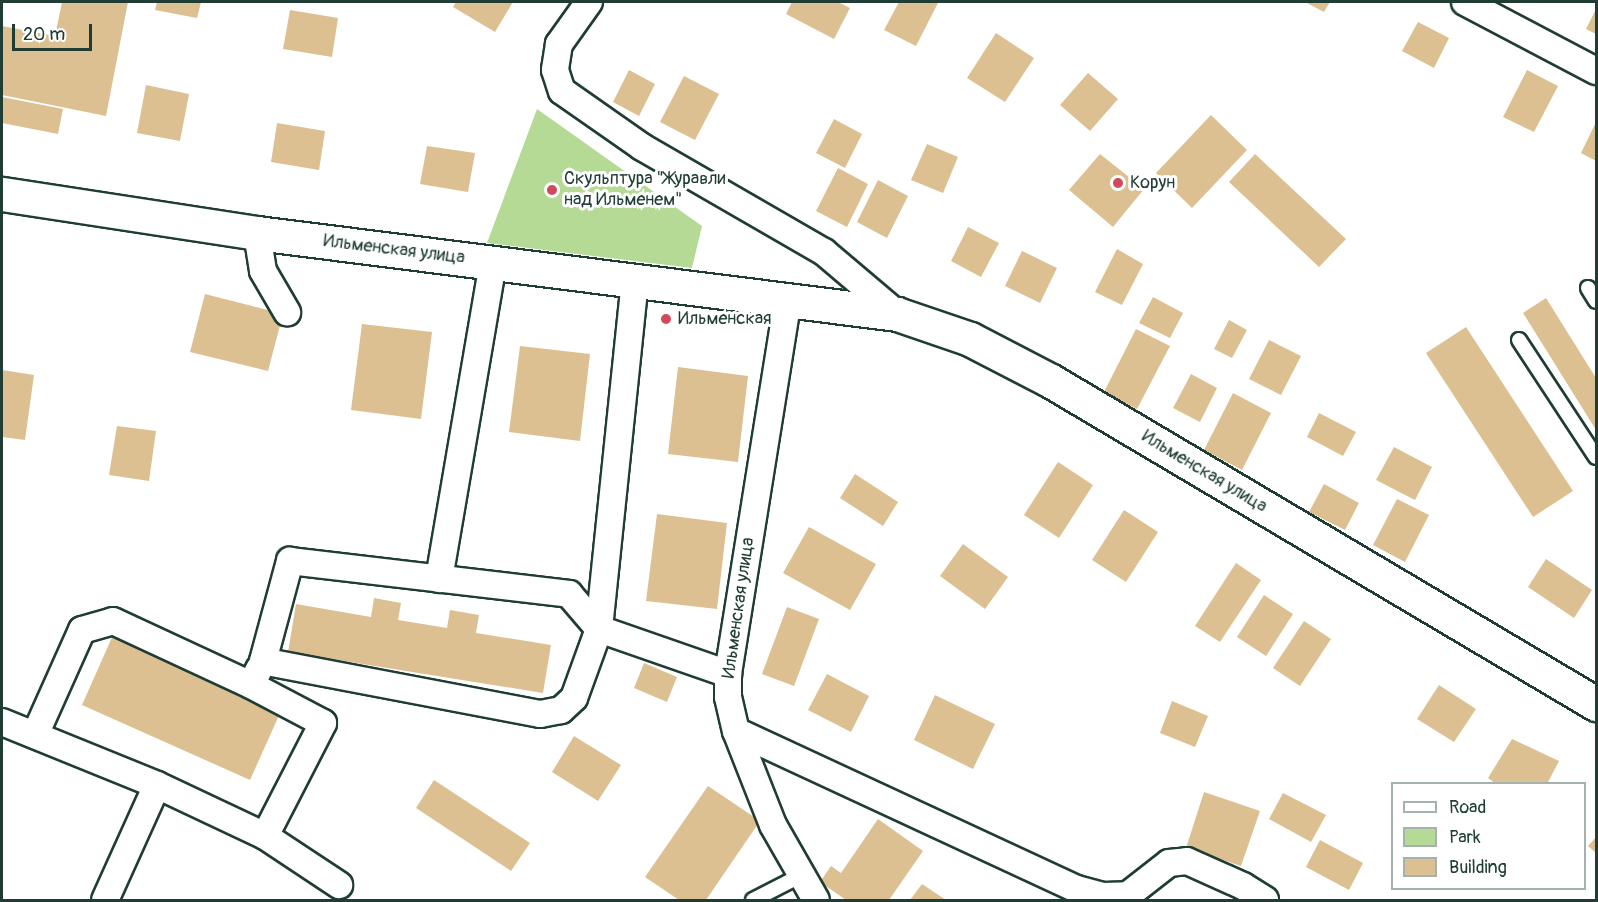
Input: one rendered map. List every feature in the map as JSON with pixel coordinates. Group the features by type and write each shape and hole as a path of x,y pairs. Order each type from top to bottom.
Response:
{"main road":[{"name":"Ильменская улица","path":"2,194 257,233 897,314 970,339 1051,381 1596,704"}],"street":[{"path":"589,2 560,44 555,70 562,91 642,147 824,252 897,314"},
{"path":"1465,2 1596,70"},
{"path":"257,233 263,272 287,312"},
{"path":"439,579 493,262"},
{"path":"263,661 540,714 561,710 574,698 599,629 635,280"},
{"name":"Ильменская улица","path":"789,299 728,674 736,731 772,825 816,900"},
{"path":"251,685 263,661 290,561 568,594 599,629 728,674"},
{"path":"35,735 82,630 113,621 251,685 323,723 266,836"},
{"path":"2,722 157,785 266,836 339,885"},
{"path":"736,731 1077,889 1103,896 1128,895 1169,862 1187,861 1243,886 1265,900"},
{"path":"105,900 157,785"}],"lane":[{"path":"1588,288 1596,301"},
{"path":"1519,340 1596,457"},
{"path":"753,900 801,875"}],"green space":[{"path":"537,109 702,226 692,268 487,243"}],"building":[{"path":"62,2 128,2 106,116 2,95 2,26 55,36"},
{"path":"157,2 201,2 197,18 155,10"},
{"path":"456,2 513,2 495,32 453,7"},
{"path":"792,2 838,2 850,8 834,39 786,14"},
{"path":"899,2 938,3 916,46 884,30"},
{"path":"1305,2 1330,2 1324,12"},
{"path":"1596,9 1596,34 1586,29"},
{"path":"290,10 338,18 332,57 283,49"},
{"path":"1418,22 1449,38 1434,68 1402,51"},
{"path":"996,33 1034,58 1005,102 967,78"},
{"path":"629,70 655,84 639,116 613,102"},
{"path":"1527,70 1558,86 1534,132 1503,117"},
{"path":"1088,73 1118,99 1090,131 1060,105"},
{"path":"684,76 719,94 695,140 660,122"},
{"path":"146,85 189,94 180,141 137,133"},
{"path":"2,97 63,109 58,134 2,123"},
{"path":"1211,115 1247,150 1192,208 1156,173"},
{"path":"834,119 862,134 845,168 816,153"},
{"path":"1596,122 1596,161 1581,153"},
{"path":"277,123 325,131 319,170 271,162"},
{"path":"927,144 958,157 943,193 911,180"},
{"path":"427,146 475,153 468,192 420,184"},
{"path":"1100,154 1144,189 1113,227 1069,190"},
{"path":"1255,154 1346,239 1319,267 1229,182"},
{"path":"838,168 868,184 847,227 816,211"},
{"path":"878,180 908,196 887,238 857,222"},
{"path":"968,227 999,243 981,277 951,261"},
{"path":"1117,249 1143,264 1122,305 1095,292"},
{"path":"1022,251 1057,268 1040,303 1005,286"},
{"path":"205,294 283,314 268,371 190,352"},
{"path":"1153,297 1183,313 1170,338 1139,323"},
{"path":"1546,298 1596,378 1596,430 1523,313"},
{"path":"1229,320 1247,330 1232,358 1214,349"},
{"path":"362,324 432,332 421,419 351,410"},
{"path":"1466,327 1573,491 1533,517 1426,353"},
{"path":"1136,329 1170,346 1137,409 1104,392"},
{"path":"1269,340 1301,356 1281,395 1249,379"},
{"path":"520,346 590,354 580,441 509,432"},
{"path":"678,367 748,376 738,462 668,454"},
{"path":"2,370 34,375 25,440 2,437"},
{"path":"1191,374 1217,388 1200,422 1173,408"},
{"path":"1233,393 1271,413 1242,470 1204,450"},
{"path":"1319,413 1356,432 1343,456 1307,437"},
{"path":"117,426 156,431 149,481 109,475"},
{"path":"1394,447 1432,467 1415,500 1376,480"},
{"path":"1058,462 1093,485 1059,538 1024,515"},
{"path":"855,474 898,502 883,526 840,498"},
{"path":"1324,484 1359,503 1345,530 1309,512"},
{"path":"1397,499 1429,515 1405,562 1373,545"},
{"path":"1124,510 1158,532 1126,582 1092,560"},
{"path":"657,514 727,523 717,609 646,601"},
{"path":"809,527 876,564 850,610 783,573"},
{"path":"963,544 1008,577 985,609 940,576"},
{"path":"1546,559 1592,590 1574,618 1528,587"},
{"path":"1236,563 1261,580 1220,642 1195,626"},
{"path":"1264,595 1293,614 1266,656 1237,637"},
{"path":"374,598 401,603 398,620 447,628 450,610 479,615 476,633 551,645 543,693 288,652 296,604 371,617"},
{"path":"787,607 819,619 794,686 762,674"},
{"path":"1304,621 1331,639 1300,686 1273,668"},
{"path":"113,635 281,711 250,780 82,705"},
{"path":"644,663 677,677 667,702 634,688"},
{"path":"827,674 869,696 851,732 808,710"},
{"path":"1439,685 1476,709 1454,742 1417,719"},
{"path":"935,695 995,724 973,769 914,740"},
{"path":"1172,701 1208,716 1195,747 1160,733"},
{"path":"574,736 621,765 598,801 552,772"},
{"path":"1512,739 1559,761 1548,782 1493,782 1488,778"},
{"path":"434,780 530,843 511,871 416,808"},
{"path":"708,786 760,821 706,900 679,900 645,877"},
{"path":"1204,792 1260,811 1241,866 1186,848"},
{"path":"1283,793 1326,815 1311,842 1269,819"},
{"path":"878,819 923,851 889,900 846,900 820,882 831,866 841,873"},
{"path":"1596,837 1596,853 1588,846"},
{"path":"1320,840 1363,863 1349,890 1306,867"},
{"path":"922,884 946,900 910,900"}],"place":[{"name":"Корун","path":"1118,183"},
{"name":"Скульптура \"Журавли над Ильменем\"","path":"552,190"},
{"name":"Ильменская","path":"666,319"}]}
